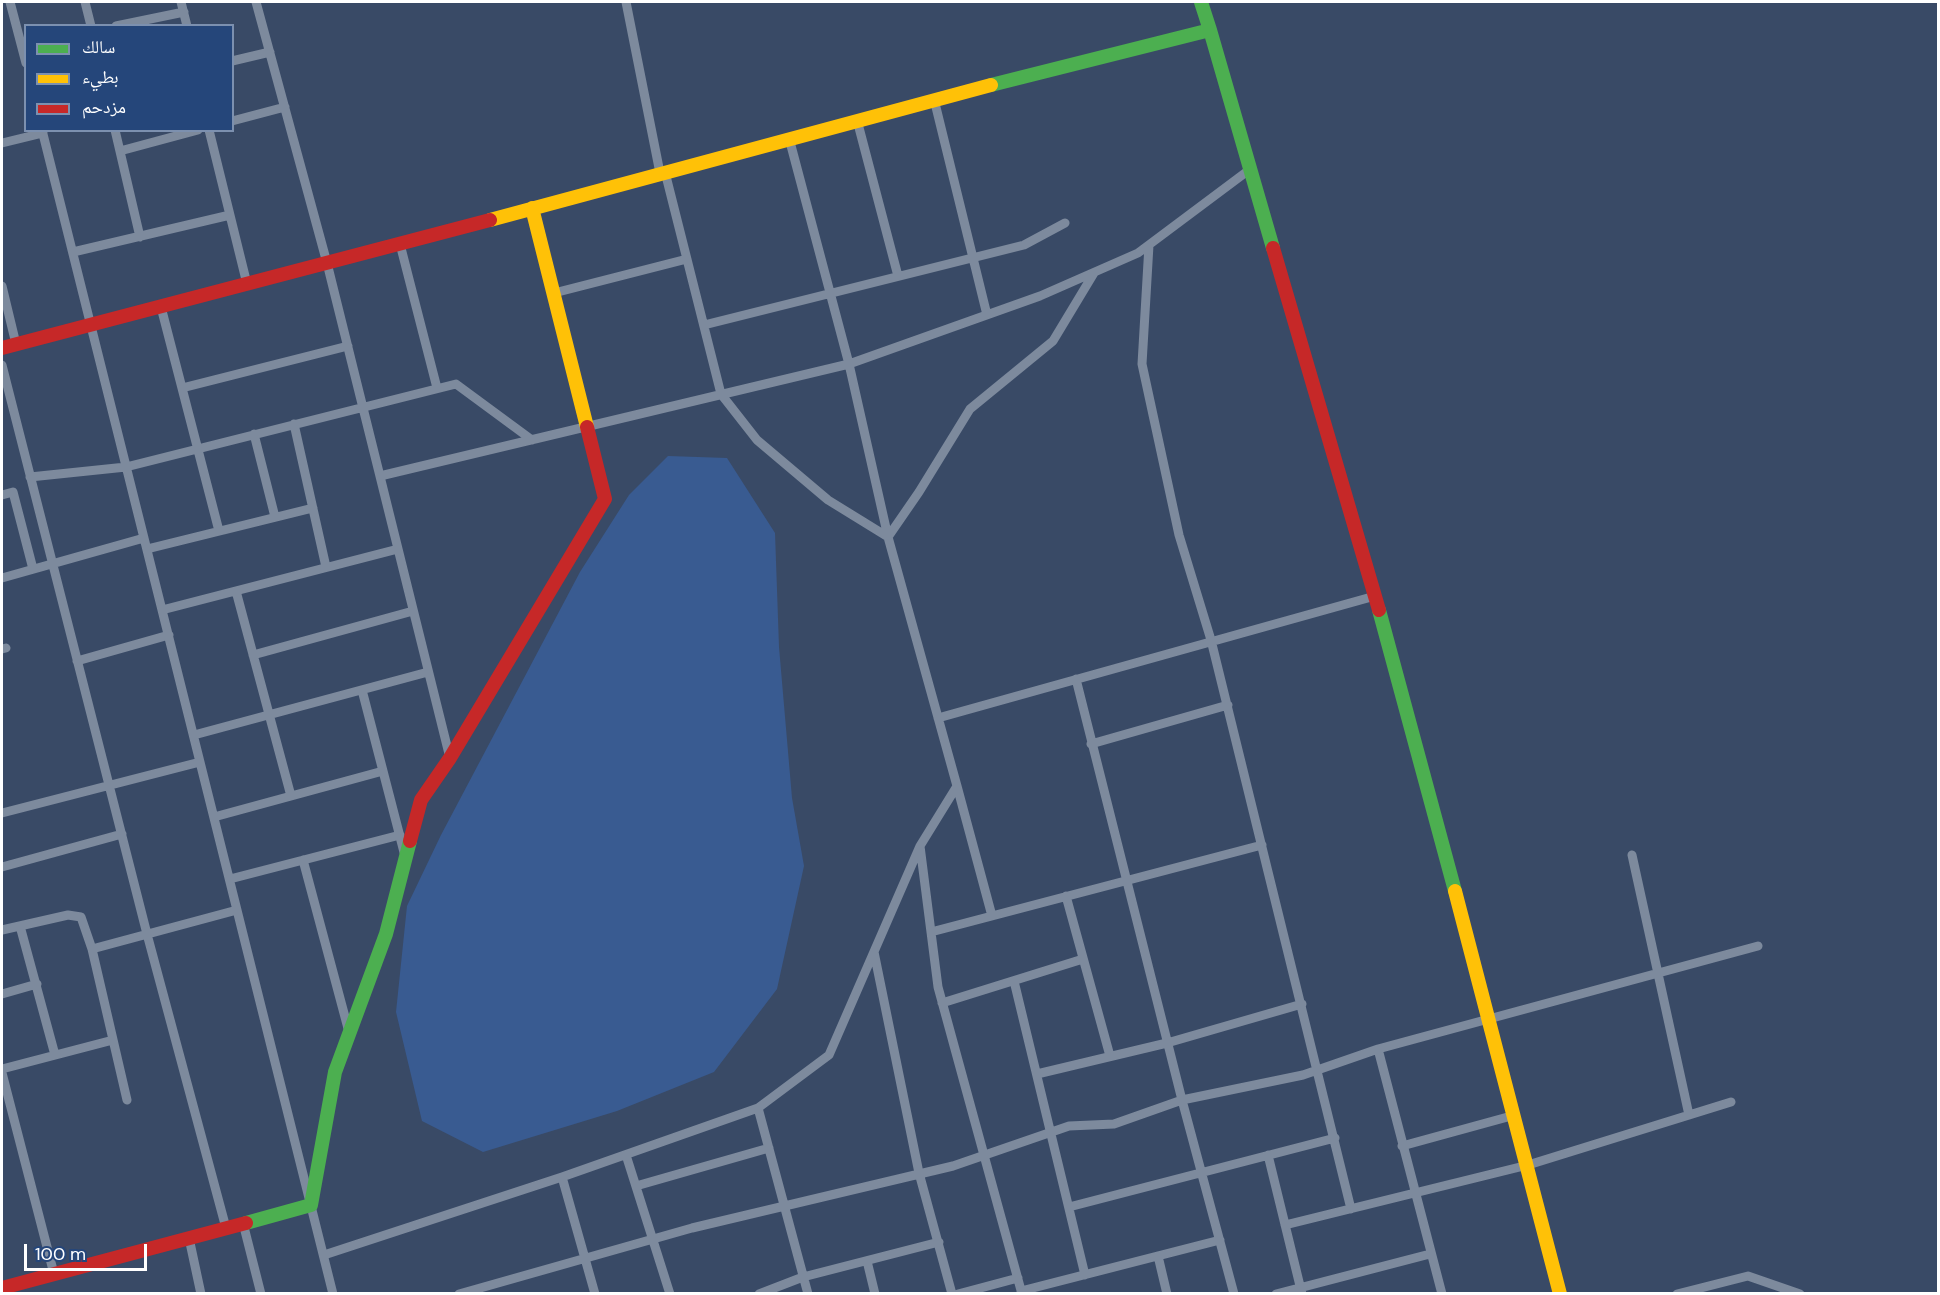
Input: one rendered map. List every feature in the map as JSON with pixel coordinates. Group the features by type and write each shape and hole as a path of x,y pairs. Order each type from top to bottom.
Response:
{"main road":[{"path":"1201,2 1375,596 1515,1115 1560,1293"},
{"path":"2,348 247,285 934,99 1210,30"},
{"path":"2,1288 311,1205 335,1072 386,934 421,800 450,758 605,499 532,208"}],"street":[{"path":"10,2 24,47"},
{"path":"85,2 91,24"},
{"path":"256,2 327,263 450,758"},
{"path":"626,2 663,172 721,394 757,440 828,500 888,537"},
{"path":"123,24 183,7 187,24"},
{"path":"234,61 270,52"},
{"path":"934,99 987,315"},
{"path":"234,120 285,107"},
{"path":"857,120 898,276"},
{"path":"2,143 43,132 333,1293"},
{"path":"115,132 140,237"},
{"path":"120,152 191,132"},
{"path":"209,132 247,285"},
{"path":"789,138 849,364 888,537 992,916"},
{"path":"380,476 849,364 987,315 1138,253 1249,170"},
{"path":"73,252 230,215"},
{"path":"704,325 1024,245 1065,223"},
{"path":"400,244 438,388"},
{"path":"1149,245 1142,364 1179,535 1211,640 1351,1209"},
{"path":"554,293 687,259"},
{"path":"888,537 919,492 970,409 1053,341 1094,273"},
{"path":"2,285 16,344"},
{"path":"161,307 219,531"},
{"path":"182,388 348,346"},
{"path":"2,365 147,934 226,1228"},
{"path":"30,477 126,467 456,384 532,440"},
{"path":"294,424 326,567"},
{"path":"254,434 275,517"},
{"path":"2,495 13,492 33,569"},
{"path":"147,549 313,508"},
{"path":"2,578 144,538"},
{"path":"162,610 398,549"},
{"path":"236,591 291,796"},
{"path":"938,718 1375,596"},
{"path":"253,655 413,612"},
{"path":"77,661 168,635"},
{"path":"194,735 428,672"},
{"path":"1076,679 1167,1043 1234,1293"},
{"path":"362,690 406,859"},
{"path":"1091,744 1227,705"},
{"path":"2,812 200,762"},
{"path":"214,817 383,771"},
{"path":"324,1255 562,1178 758,1108 829,1055 920,846 957,786"},
{"path":"2,867 122,834"},
{"path":"230,879 400,835"},
{"path":"931,932 1262,844"},
{"path":"920,846 942,1003 1022,1292 1220,1240"},
{"path":"1632,855 1689,1115"},
{"path":"303,860 350,1033"},
{"path":"1066,896 1110,1056"},
{"path":"92,949 237,910"},
{"path":"2,930 68,915 81,917 92,949 127,1100"},
{"path":"20,926 55,1055"},
{"path":"459,1293 652,1239 919,1173 984,1155 1069,1126 1114,1124 1182,1100 1303,1075 1378,1049 1758,946"},
{"path":"874,952 919,1173 952,1293"},
{"path":"942,1003 1083,959"},
{"path":"1014,981 1085,1275"},
{"path":"2,994 37,984"},
{"path":"1037,1074 1167,1043 1302,1004"},
{"path":"54,1274 2,1071 113,1040"},
{"path":"1378,1049 1442,1293"},
{"path":"1285,1225 1528,1165 1731,1102"},
{"path":"758,1108 808,1293"},
{"path":"1402,1146 1515,1115"},
{"path":"1069,1207 1335,1138"},
{"path":"636,1186 769,1148"},
{"path":"626,1155 670,1293"},
{"path":"1268,1155 1301,1290"},
{"path":"562,1178 595,1293"},
{"path":"243,1224 261,1293"},
{"path":"189,1238 201,1293"},
{"path":"759,1293 803,1277 939,1242"},
{"path":"1276,1293 1301,1290 1430,1254"},
{"path":"1158,1256 1167,1293"},
{"path":"867,1261 875,1293"},
{"path":"1677,1293 1708,1290 1748,1276 1800,1293"},
{"path":"958,1293 1018,1278"}],"shaded area":[{"path":"668,456 727,458 775,533 779,647 792,798 804,866 777,989 714,1072 617,1111 483,1152 422,1121 396,1012 407,906 441,835 580,572 629,495"}],"traffic: fast":[{"path":"991,85 1210,30 1201,2"},
{"path":"1210,30 1273,248"},
{"path":"1379,610 1455,891"},
{"path":"246,1223 311,1205 335,1072 386,934 410,841"}],"traffic: slow":[{"path":"490,220 991,85"},
{"path":"532,208 587,427"},
{"path":"1455,891 1560,1294"}],"traffic: jam":[{"path":"2,348 490,220"},
{"path":"1273,248 1379,610"},
{"path":"410,841 421,800 450,758 605,499 587,427"},
{"path":"2,1288 246,1223"}]}
